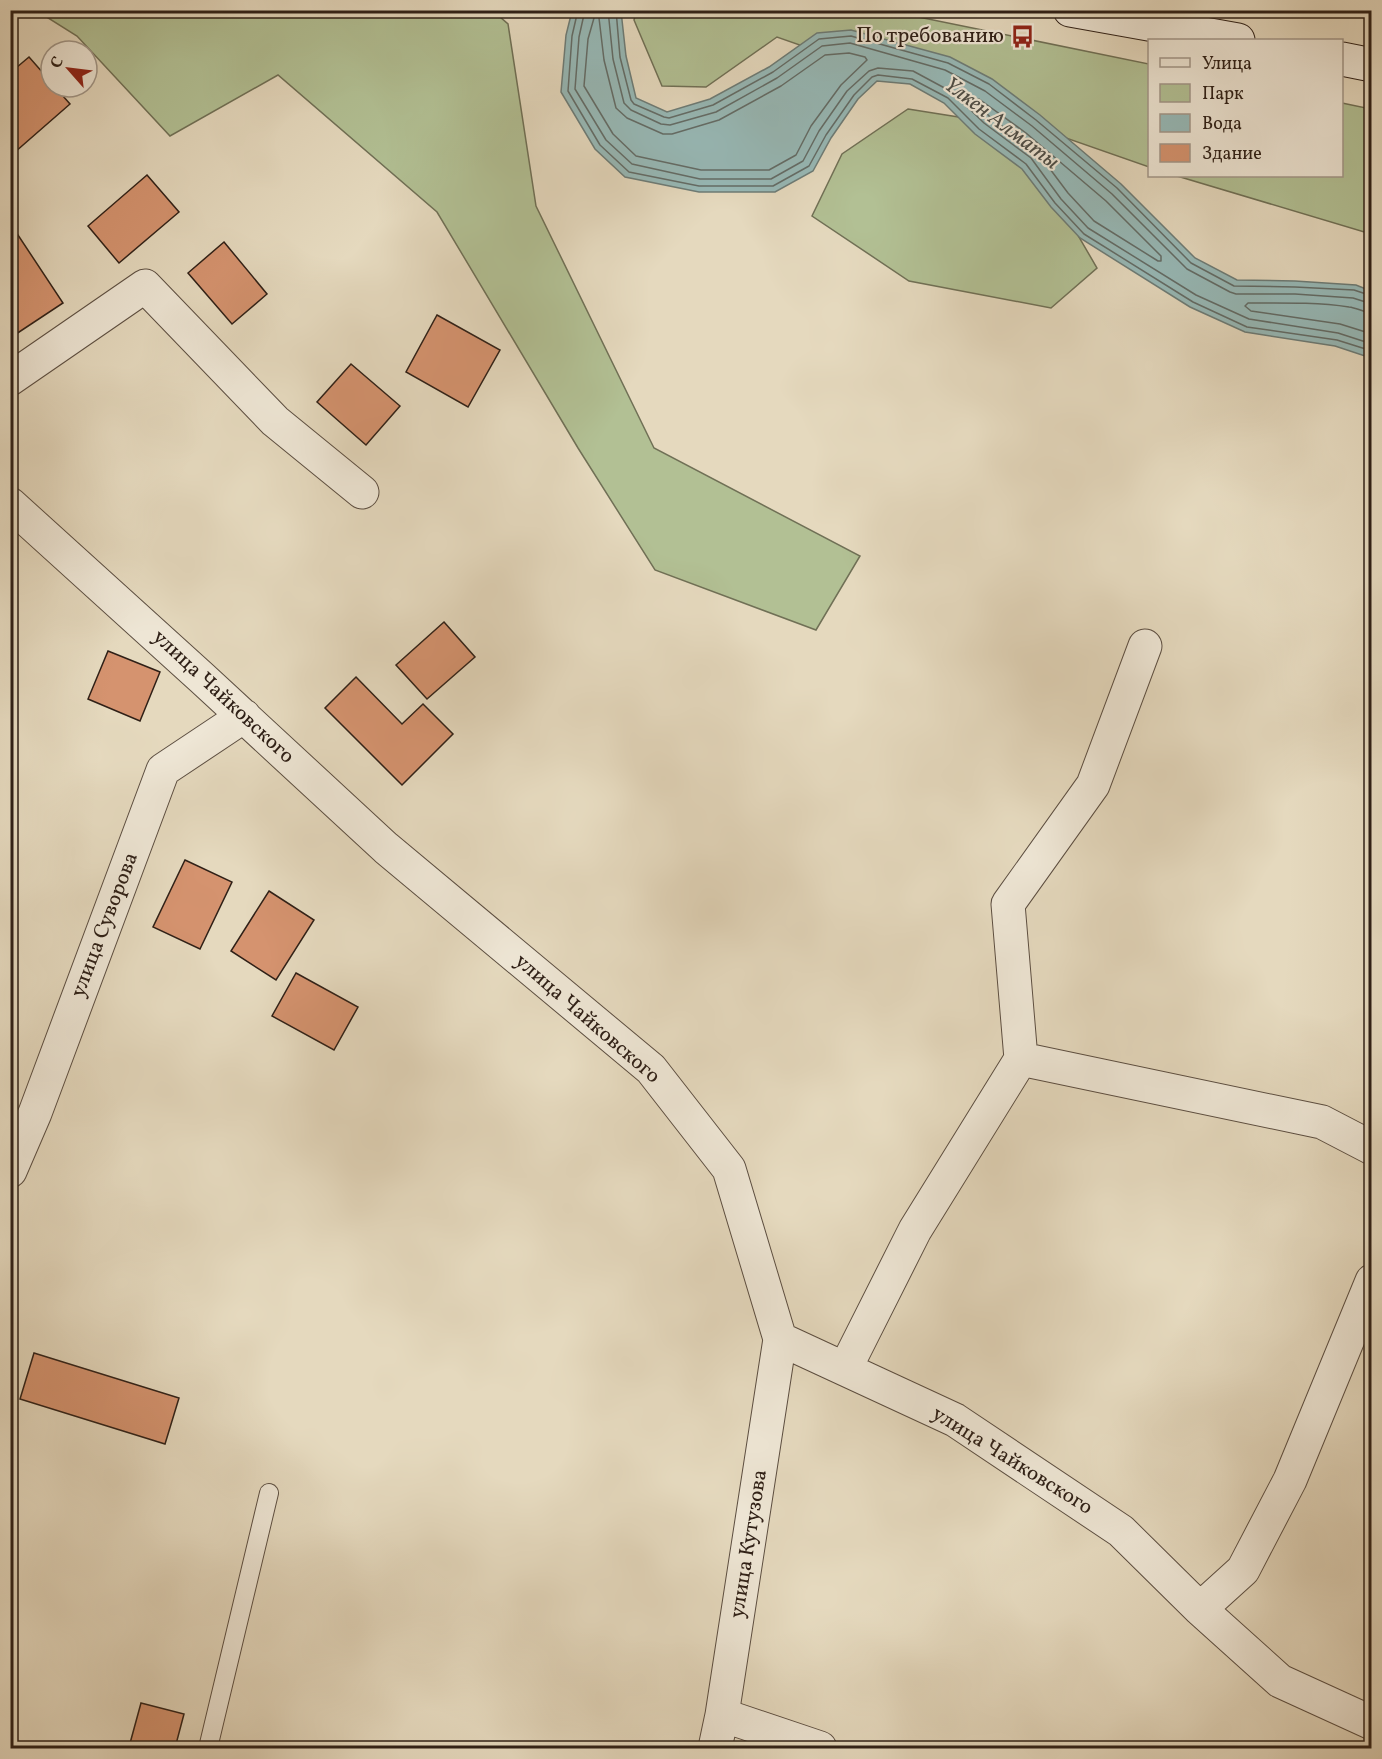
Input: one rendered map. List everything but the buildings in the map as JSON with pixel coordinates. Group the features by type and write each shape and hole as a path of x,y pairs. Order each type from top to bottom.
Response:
{"street":[{"path":"1070,10 1232,39"},
{"path":"1343,59 1371,64"},
{"path":"10,379 145,286 275,421 362,492"},
{"name":"улица Чайковского","path":"10,504 386,848 651,1069 729,1169 780,1339 955,1420 1121,1531 1200,1609 1280,1681 1371,1723"},
{"path":"845,1369 915,1230 1021,1059 1008,904 1094,785 1145,646"},
{"name":"улица Суворова","path":"10,1171 35,1113 163,770 244,716"},
{"path":"1021,1059 1322,1122 1371,1148"},
{"path":"1200,1609 1244,1570 1290,1480 1371,1281"},
{"name":"улица Кутузова","path":"715,1749 780,1339"},
{"path":"722,1715 820,1749"}],"lane":[{"path":"208,1749 268,1493"}],"green space":[{"path":"637,10 889,11 1148,64 1148,167 777,37 706,87 662,86 634,20"},
{"path":"37,11 493,11 508,24 536,206 654,448 860,556 816,630 655,570 578,448 437,212 278,75 170,136 99,60 99,39 80,39"},
{"path":"1343,103 1371,109 1371,234 1180,177 1343,177"},
{"path":"908,109 971,119 1051,189 1097,268 1051,308 909,281 812,216 842,154"}],"water":[{"name":"Үлкен Алматы","path":"572,11 621,11 626,56 636,98 667,112 710,99 769,67 817,33 851,30 950,57 992,79 1040,115 1121,184 1195,258 1237,280 1356,285 1371,291 1371,358 1335,346 1245,332 1190,307 1080,238 1051,207 1022,169 975,134 944,103 910,84 877,81 858,99 831,138 813,171 775,192 699,192 625,177 595,149 561,92 566,35"}],"place":[{"name":"По требованию","path":"1022,36"}]}
